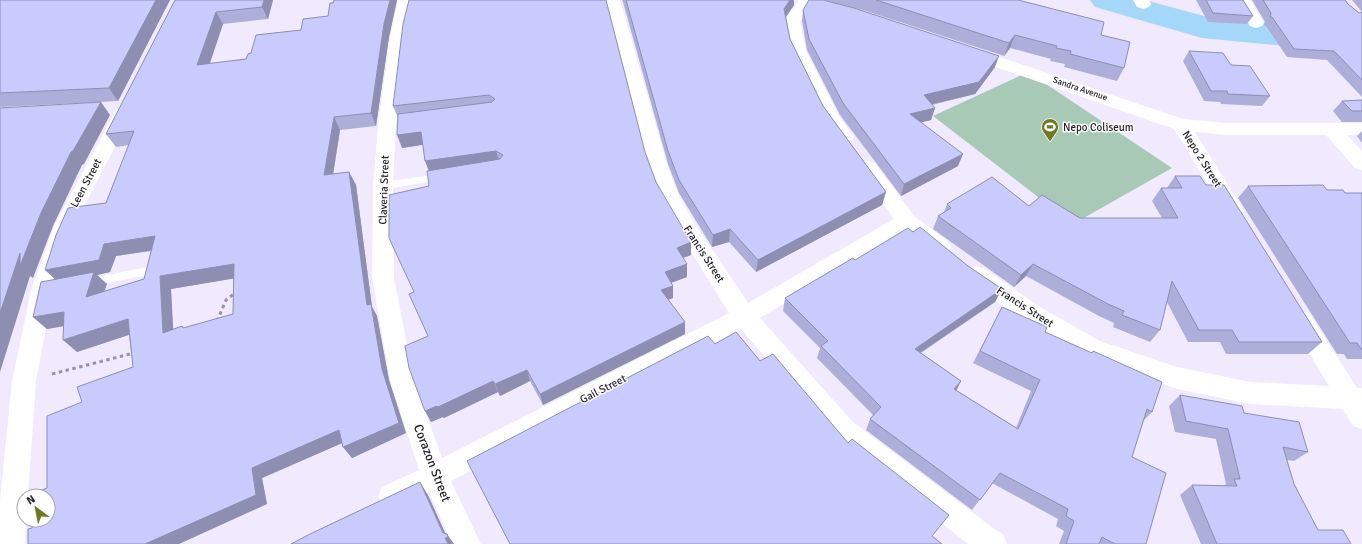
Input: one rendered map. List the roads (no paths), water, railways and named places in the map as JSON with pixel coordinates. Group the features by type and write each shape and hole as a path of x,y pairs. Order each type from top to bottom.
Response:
{"street":[{"name":"Claveria Street","path":"402,380 383,278 382,257 383,186 391,125 398,37 406,0"},
{"path":"1242,0 1256,23"},
{"name":"Francis Street","path":"614,2 657,164 668,194 687,229 744,316 844,430 983,538 993,544"},
{"name":"Francis Street","path":"808,2 792,21 798,51 831,118 906,221 957,260 1032,314 1092,348 1177,378 1251,393 1356,399"},
{"name":"Sandra Avenue","path":"953,46 1181,125 1228,129 1362,129"},
{"name":"Leen Street","path":"11,544 16,462 24,381 49,290 64,224 123,103"},
{"name":"Nepo 2 Street","path":"1181,125 1243,225"},
{"path":"1332,130 1362,163"},
{"name":"Gail Street","path":"370,507 435,476 744,316 906,221"},
{"path":"1292,305 1356,399 1362,418"},
{"name":"Corazon Street","path":"402,380 435,476 467,544"}],"lane":[{"path":"383,186 453,175"},
{"path":"79,284 152,270"}],"waterway":[{"path":"1107,0 1202,27 1357,42 1362,41"}],"place":[{"name":"Nepo Coliseum","path":"1050,142"}]}
